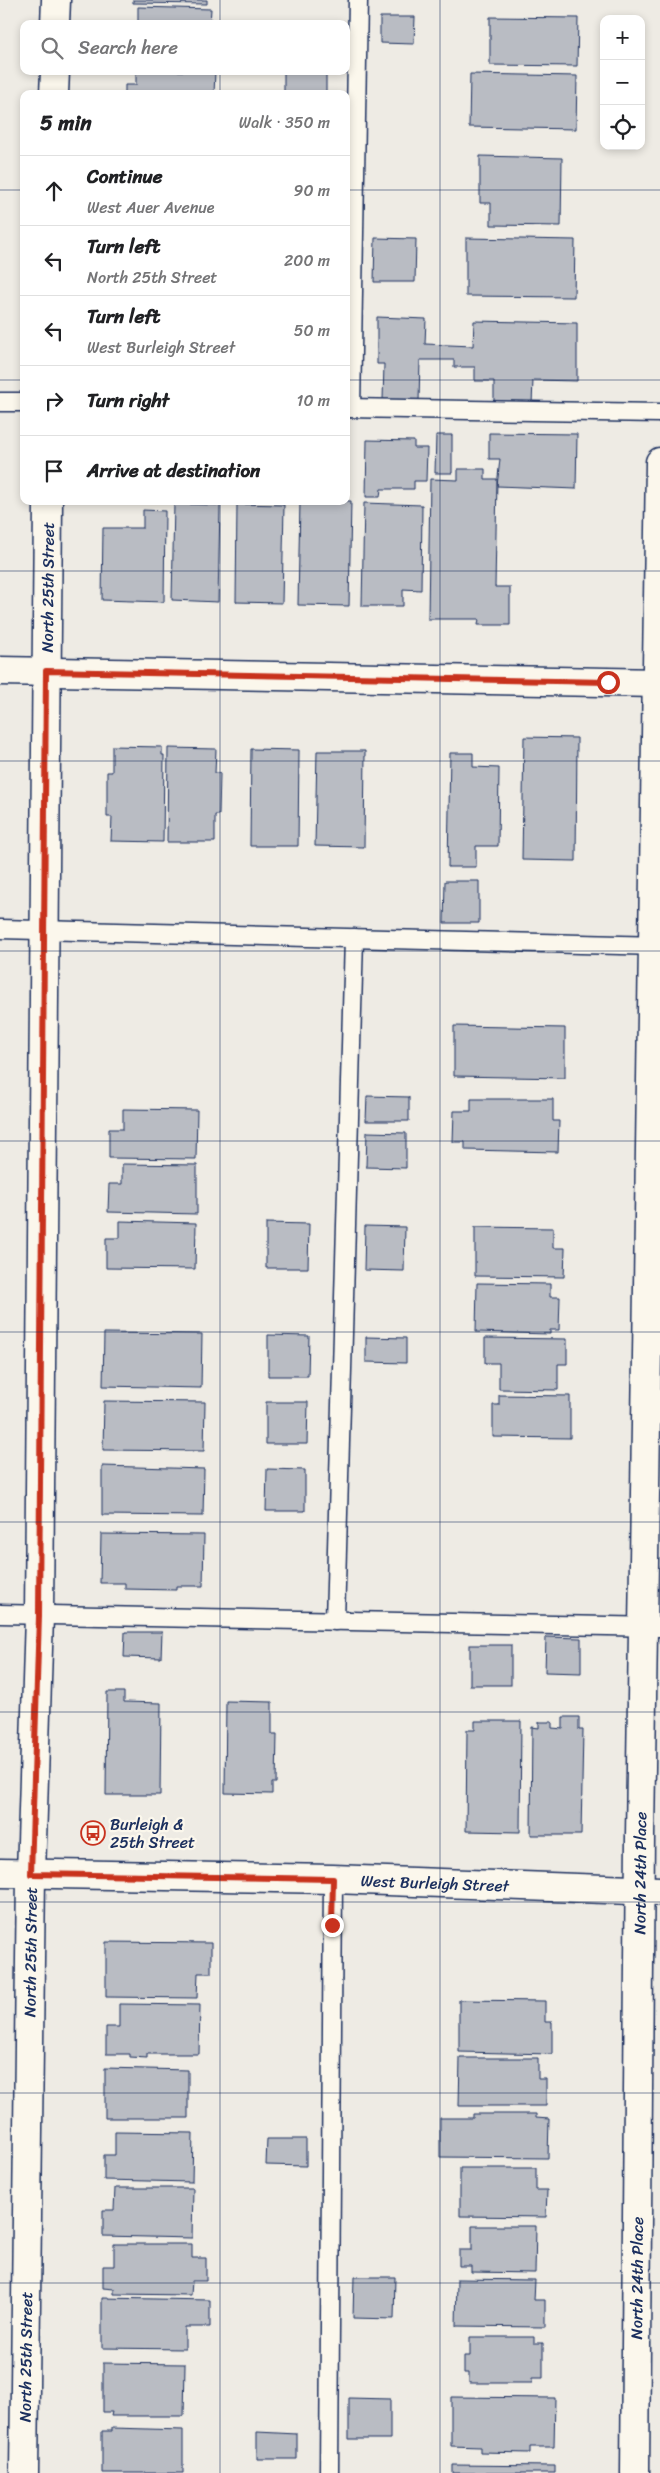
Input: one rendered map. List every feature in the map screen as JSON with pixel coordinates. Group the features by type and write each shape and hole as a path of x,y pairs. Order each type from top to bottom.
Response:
{"street":[{"path":"55,20 56,0"},
{"path":"54,90 55,75"},
{"name":"North 24th Place","path":"635,2473 650,1890 660,462"},
{"name":"North 25th Street","path":"24,2473 31,1874 39,1616 48,505"},
{"path":"0,671 658,683"},
{"name":"West Burleigh Street","path":"0,1873 333,1879 650,1890"}],"lane":[{"path":"350,363 358,0"},
{"path":"0,402 20,402"},
{"path":"350,408 660,413"},
{"path":"0,930 656,946"},
{"path":"335,1621 354,938"},
{"path":"0,1614 651,1627"},
{"path":"329,2473 333,1879"}],"building":[{"path":"133,0 207,0 207,4 133,3"},
{"path":"138,7 211,9 210,20 138,20"},
{"path":"380,17 415,17 414,44 380,43"},
{"path":"490,17 578,18 577,66 490,65"},
{"path":"470,74 577,76 576,129 469,127"},
{"path":"136,75 215,75 214,90 125,90 125,85 136,85"},
{"path":"284,75 326,75 326,90 284,90"},
{"path":"480,156 562,158 561,226 491,225 491,203 480,203"},
{"path":"375,238 416,239 415,282 374,282"},
{"path":"466,238 575,240 574,297 466,296"},
{"path":"377,317 426,319 425,344 473,346 474,321 577,323 577,381 533,380 532,404 494,404 494,381 475,381 475,367 454,367 454,360 420,360 419,401 383,400 384,364 377,364"},
{"path":"489,433 577,434 576,489 497,486 500,459 489,459"},
{"path":"436,435 452,435 452,473 435,473"},
{"path":"367,440 414,441 414,448 427,448 426,481 414,481 414,489 381,489 380,497 366,497"},
{"path":"458,469 485,469 485,479 497,479 495,587 510,587 510,625 478,625 479,619 428,619 430,479 458,480"},
{"path":"351,501 349,606 298,605 300,505 350,505"},
{"path":"364,503 422,505 421,590 403,589 403,606 362,606"},
{"path":"174,505 220,505 218,602 172,600"},
{"path":"237,505 284,505 282,603 236,602"},
{"path":"143,510 165,511 164,602 102,600 103,528 143,528"},
{"path":"524,737 577,738 576,861 522,860"},
{"path":"112,746 162,747 162,755 164,755 163,842 111,841 112,817 107,817 107,772 112,772"},
{"path":"168,748 216,749 215,773 220,773 219,815 215,815 215,842 167,842"},
{"path":"251,749 299,750 298,846 250,846"},
{"path":"317,751 365,751 364,847 315,846"},
{"path":"450,753 473,753 473,767 499,768 498,846 476,846 476,867 448,867"},
{"path":"445,881 479,881 479,923 444,923"},
{"path":"454,1026 565,1028 565,1078 454,1076"},
{"path":"367,1096 409,1097 409,1121 366,1121"},
{"path":"471,1099 553,1099 553,1121 559,1121 558,1152 465,1150 465,1142 453,1142 454,1111 471,1111"},
{"path":"123,1109 197,1110 196,1159 109,1158 109,1129 123,1129"},
{"path":"367,1132 406,1133 406,1168 366,1167"},
{"path":"122,1164 197,1165 197,1214 108,1212 109,1184 122,1184"},
{"path":"120,1221 196,1223 195,1269 106,1268 106,1238 120,1238"},
{"path":"266,1223 309,1224 308,1268 266,1268"},
{"path":"365,1226 405,1227 404,1271 364,1270"},
{"path":"475,1227 553,1228 553,1248 565,1248 564,1277 475,1276"},
{"path":"477,1283 550,1284 550,1297 560,1297 559,1330 550,1330 550,1334 476,1332"},
{"path":"104,1333 202,1334 201,1388 103,1386"},
{"path":"268,1335 309,1336 308,1376 268,1376"},
{"path":"366,1337 406,1338 406,1363 366,1362"},
{"path":"485,1338 567,1339 567,1364 558,1364 558,1390 499,1389 499,1363 485,1363"},
{"path":"499,1395 570,1396 570,1438 493,1437 493,1405 499,1405"},
{"path":"104,1401 205,1402 204,1451 103,1450"},
{"path":"266,1402 308,1402 307,1444 266,1444"},
{"path":"102,1466 204,1469 203,1516 102,1515"},
{"path":"267,1469 305,1470 305,1511 266,1511"},
{"path":"101,1534 204,1535 203,1586 176,1586 176,1590 125,1589 125,1583 100,1583"},
{"path":"125,1632 162,1632 161,1658 124,1657"},
{"path":"546,1637 581,1638 581,1673 545,1672"},
{"path":"470,1645 511,1645 511,1685 470,1685"},
{"path":"107,1692 124,1692 124,1702 161,1703 160,1795 106,1795"},
{"path":"226,1701 272,1702 272,1734 277,1734 276,1783 272,1783 272,1794 225,1793"},
{"path":"563,1717 579,1717 579,1730 583,1730 581,1835 531,1835 532,1727 539,1728 539,1722 552,1722 552,1728 563,1729"},
{"path":"475,1721 521,1721 520,1832 466,1831 467,1730 475,1730"},
{"path":"106,1942 211,1943 211,1973 198,1973 197,1998 106,1997"},
{"path":"459,2000 545,2001 545,2022 552,2022 552,2054 459,2052"},
{"path":"119,2004 200,2005 199,2054 147,2054 147,2058 130,2057 130,2054 106,2054 106,2027 119,2027"},
{"path":"460,2058 538,2058 538,2079 546,2079 546,2106 459,2106"},
{"path":"105,2068 188,2070 188,2118 105,2118"},
{"path":"473,2114 536,2114 536,2118 549,2119 548,2158 440,2157 440,2118 473,2118"},
{"path":"115,2132 193,2133 192,2182 104,2180 104,2155 115,2155"},
{"path":"267,2139 306,2139 306,2166 266,2165"},
{"path":"460,2168 536,2168 536,2190 547,2190 546,2217 460,2216"},
{"path":"115,2188 193,2188 192,2238 103,2236 103,2210 114,2210"},
{"path":"472,2226 536,2226 535,2273 471,2272 471,2266 459,2266 459,2250 472,2250"},
{"path":"114,2244 192,2244 192,2258 206,2258 206,2281 192,2281 191,2295 114,2294 114,2289 103,2288 103,2266 114,2266"},
{"path":"354,2277 395,2277 394,2319 353,2318"},
{"path":"457,2279 535,2280 534,2300 545,2300 545,2327 456,2326"},
{"path":"102,2298 210,2300 210,2327 185,2327 185,2349 102,2348"},
{"path":"470,2337 534,2337 534,2343 543,2343 543,2378 532,2378 532,2383 469,2383 469,2373 464,2373 464,2356 470,2356"},
{"path":"103,2363 185,2364 184,2416 111,2416 112,2412 103,2412"},
{"path":"451,2397 555,2398 554,2447 530,2447 530,2453 480,2452 480,2447 451,2446"},
{"path":"349,2398 390,2399 390,2439 349,2439"},
{"path":"112,2428 183,2430 183,2473 102,2473 102,2431 112,2431"},
{"path":"257,2432 297,2434 297,2459 257,2459"},
{"path":"453,2465 555,2466 555,2473 453,2473"}],"place":[{"name":"Burleigh & 25th Street","path":"93,1833"}],"route":[{"path":"332,1925 333,1879 31,1874 39,1616 46,671 608,682"}]}
